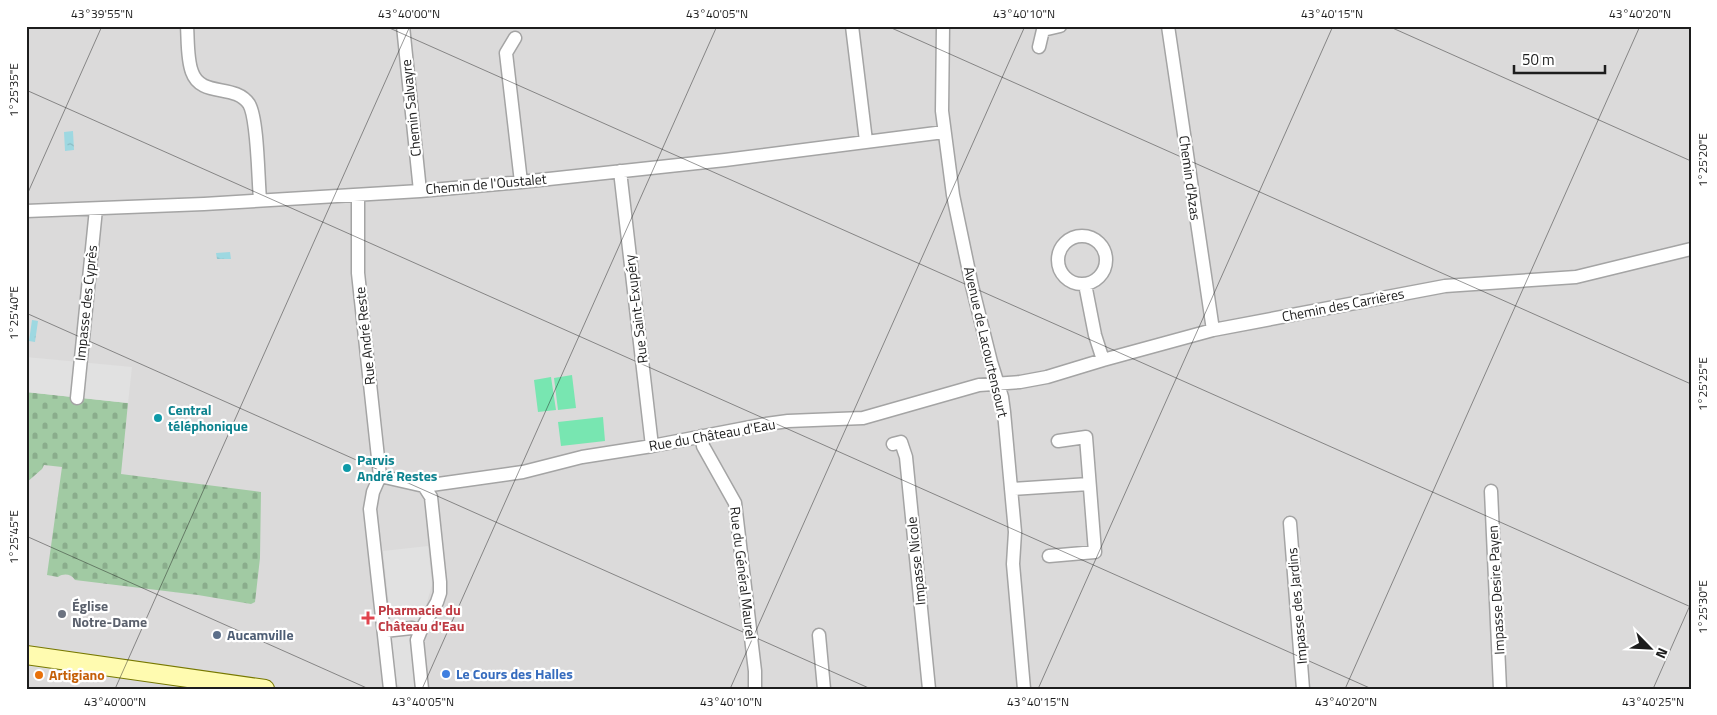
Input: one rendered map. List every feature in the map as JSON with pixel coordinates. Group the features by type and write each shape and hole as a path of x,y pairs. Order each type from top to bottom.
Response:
{"main road":[{"path":"26,655 85,664 170,682 265,689"}],"street":[{"path":"187,26 191,70 195,78 208,88 238,94 249,104 254,119 260,200"},
{"name":"Chemin Salvayre","path":"403,26 420,191"},
{"path":"852,26 866,141"},
{"name":"Avenue de Lacourtensourt","path":"943,26 942,111 952,195 972,286 991,362 999,384 1004,412 1014,532 1013,564 1024,689"},
{"path":"1039,47 1043,30 1060,26"},
{"name":"Chemin d'Azas","path":"1168,26 1213,330"},
{"path":"515,38 506,53 521,182"},
{"name":"Chemin de l'Oustalet","path":"26,211 204,204 420,191 521,182 766,155 944,132"},
{"name":"Rue Saint-Exupéry","path":"620,171 652,446"},
{"name":"Rue André Reste","path":"358,195 358,273 380,476"},
{"name":"Impasse des Cyprès","path":"77,398 96,208"},
{"name":"Chemin des Carrières","path":"999,384 1047,377 1213,330 1445,286 1576,277 1691,249"},
{"path":"1085,284 1095,335 1103,360"},
{"name":"Rue du Château d'Eau","path":"424,486 523,472 582,457 788,422 863,418 979,385 999,384"},
{"name":"Rue du Général Maurel","path":"702,436 703,446 735,502 756,689"},
{"path":"1049,556 1095,552 1086,437 1058,441"},
{"name":"Impasse Nicole","path":"893,444 901,442 906,458 929,689"},
{"path":"390,689 370,508 373,492 380,476 424,486 431,497 440,594 417,640 422,689"},
{"path":"1011,489 1089,484"},
{"name":"Impasse Desire Payen","path":"1491,491 1500,689"},
{"name":"Impasse des Jardins","path":"1290,523 1303,689"},
{"path":"384,631 412,628 421,630"},
{"path":"819,635 824,689"}],"shaded area":[{"path":"26,26 1691,26 1691,689 26,689"},
{"path":"26,357 132,367 128,403 26,392"},
{"path":"428,546 432,585 422,619 418,688 401,687 392,680 388,642 391,623 383,551"}],"green space":[{"path":"572,375 576,408 558,410 554,378"},
{"path":"551,377 556,410 538,412 534,380"},
{"path":"26,392 128,403 121,474 261,492 260,558 255,602 251,604 198,595 75,580 72,576 67,575 58,577 47,575 62,467 44,465 26,483"},
{"path":"603,417 605,441 561,446 558,422"}],"water":[{"path":"73,131 74,150 65,151 64,132"},
{"path":"230,252 231,259 217,259 216,253"},
{"path":"32,320 38,321 35,342 29,341"}],"place":[{"name":"Central téléphonique","path":"158,418"},
{"name":"Parvis André Restes","path":"347,468"},
{"name":"Église Notre-Dame","path":"62,614"},
{"name":"Pharmacie du Château d'Eau","path":"368,618"},
{"name":"Aucamville","path":"217,635"},
{"name":"Le Cours des Halles","path":"446,674"},
{"name":"Artigiano","path":"39,675"}]}
